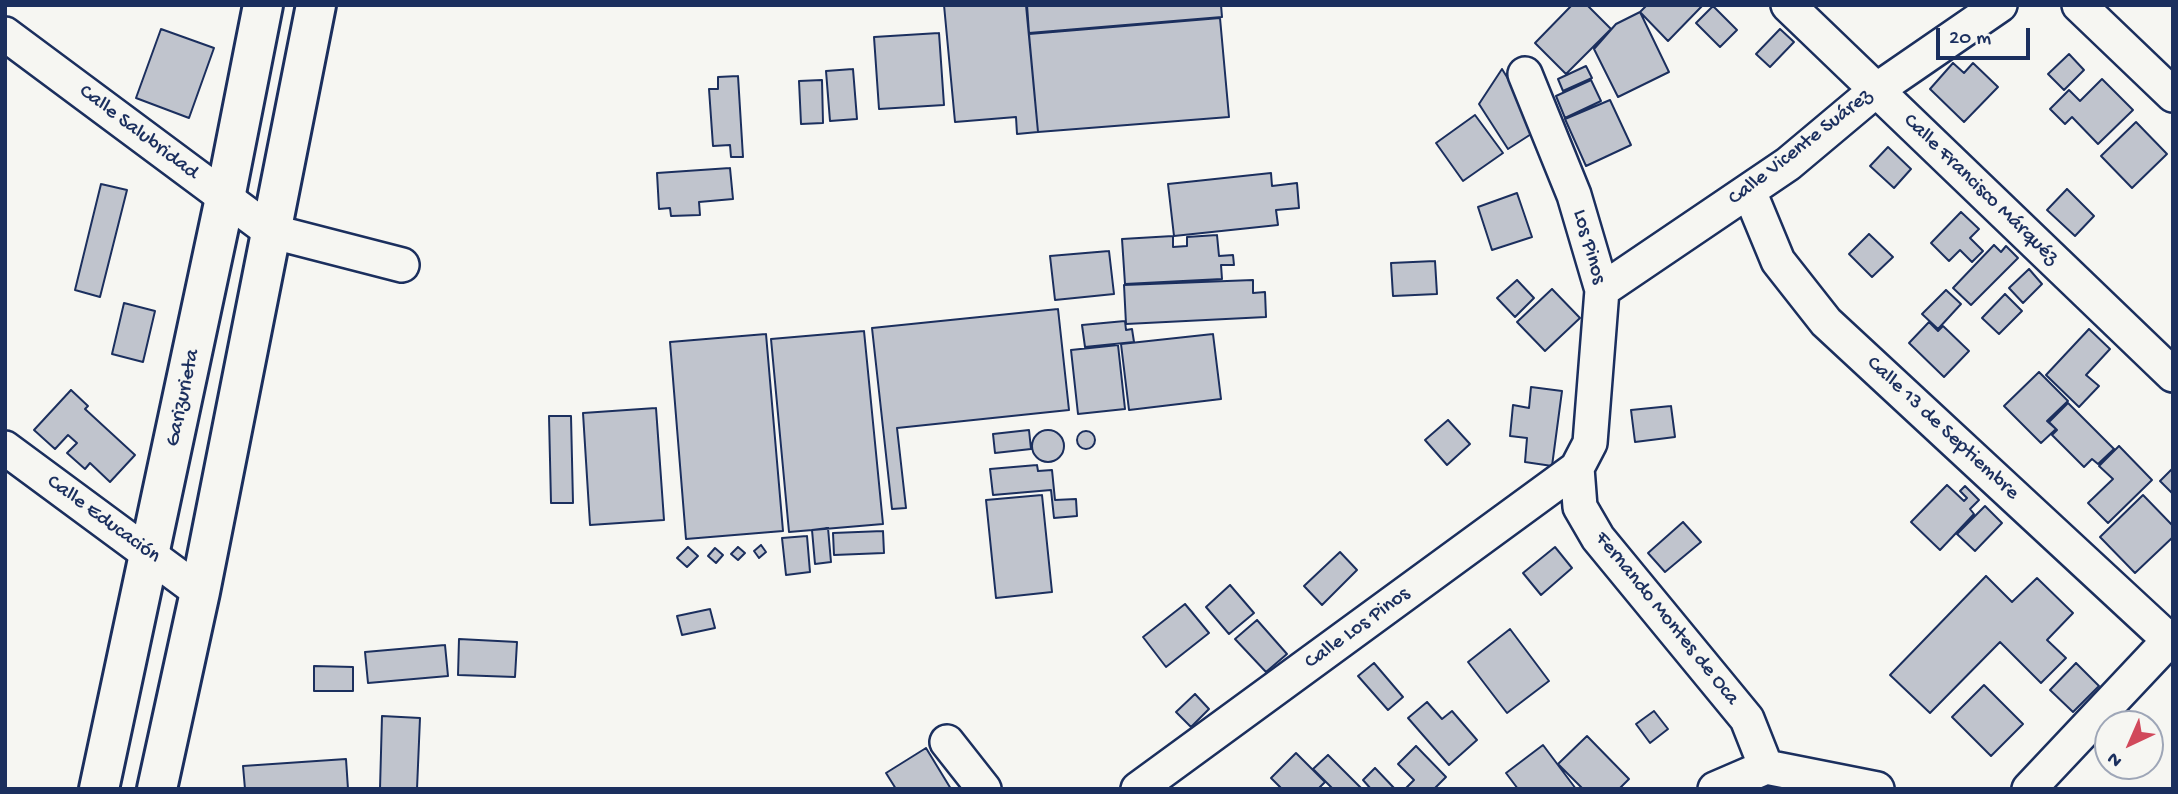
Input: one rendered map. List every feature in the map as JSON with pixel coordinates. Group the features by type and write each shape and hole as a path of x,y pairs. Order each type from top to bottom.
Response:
{"main road":[{"name":"Garizurieta","path":"99,789 225,198 263,5"},
{"path":"158,789 200,592 316,5"}],"street":[{"name":"Calle Francisco Márquéz","path":"1788,5 2173,375"},
{"name":"Calle Vicente Suárez","path":"1602,290 1788,164 1875,91 2000,5"},
{"path":"2079,5 2173,95"},
{"name":"Calle Salubridad","path":"5,34 270,231"},
{"name":"Los Pinos","path":"1525,74 1574,195 1602,290 1590,443 1577,468"},
{"name":"Calle 13 de Septiembre","path":"1749,191 1778,261 1826,321 2171,638"},
{"path":"270,231 401,265"},
{"name":"Calle Educación","path":"5,448 200,592"},
{"name":"Fernando Montes de Oca","path":"1577,468 1580,507 1598,538 1747,719 1766,767"},
{"name":"Calle Los Pinos","path":"1138,789 1577,468"},
{"path":"2029,789 2171,638"},
{"path":"947,742 984,789"},
{"path":"1715,789 1766,767 1877,789"}],"building":[{"path":"944,5 1026,5 1038,132 1017,134 1016,117 955,122"},
{"path":"1027,5 1221,5 1222,17 1029,33"},
{"path":"1572,5 1587,5 1611,29 1566,74 1535,43"},
{"path":"1647,5 1703,5 1668,41 1640,12"},
{"path":"1713,6 1737,30 1720,47 1696,23"},
{"path":"1640,12 1669,72 1618,97 1594,49 1616,24"},
{"path":"1220,18 1229,117 1038,132 1029,34"},
{"path":"161,29 214,48 189,118 136,98"},
{"path":"1780,29 1794,42 1770,67 1756,54"},
{"path":"939,33 944,105 879,109 874,37"},
{"path":"2069,54 2084,70 2064,90 2048,74"},
{"path":"1953,63 1964,73 1973,63 1998,87 1964,122 1930,89"},
{"path":"1586,66 1592,78 1563,91 1558,79"},
{"path":"853,69 857,119 830,121 826,71"},
{"path":"1502,69 1539,129 1508,149 1479,104"},
{"path":"738,76 743,157 731,157 730,145 713,146 709,89 718,89 718,77"},
{"path":"2102,79 2133,110 2098,144 2072,117 2065,124 2050,109 2069,90 2080,101"},
{"path":"822,80 823,123 801,124 799,81"},
{"path":"1591,80 1601,101 1565,118 1556,96"},
{"path":"1610,100 1631,145 1586,166 1565,119"},
{"path":"1475,115 1503,153 1463,181 1436,143"},
{"path":"2136,122 2167,154 2132,188 2101,156"},
{"path":"1888,147 1911,169 1894,188 1870,166"},
{"path":"730,168 733,199 699,202 700,215 671,216 670,208 659,209 657,173"},
{"path":"1271,173 1272,186 1297,183 1299,208 1276,210 1278,225 1174,236 1168,184"},
{"path":"101,184 127,190 100,297 75,290"},
{"path":"2067,189 2094,216 2075,236 2047,210"},
{"path":"1517,193 1532,237 1492,250 1478,207"},
{"path":"1961,212 1979,229 1970,238 1983,251 1972,262 1960,250 1949,261 1931,243"},
{"path":"1869,234 1893,257 1872,277 1849,254"},
{"path":"1217,235 1219,256 1233,255 1234,265 1221,265 1222,279 1125,284 1122,239 1173,236 1173,247 1187,246 1187,237"},
{"path":"1994,245 2001,252 2006,246 2018,258 1971,305 1953,288"},
{"path":"1109,251 1114,294 1055,300 1050,256"},
{"path":"1435,261 1437,294 1393,296 1391,263"},
{"path":"2029,269 2042,284 2023,303 2009,288"},
{"path":"1253,280 1253,293 1265,292 1266,317 1126,324 1124,285"},
{"path":"1517,280 1534,298 1515,317 1497,298"},
{"path":"1552,289 1580,318 1545,351 1517,322"},
{"path":"1946,290 1961,304 1938,329 1922,314"},
{"path":"2005,294 2022,311 1999,334 1982,318"},
{"path":"124,303 155,311 143,362 112,354"},
{"path":"1058,309 1069,410 897,428 906,508 892,509 872,328"},
{"path":"1125,321 1126,330 1132,329 1134,342 1085,347 1082,325"},
{"path":"1929,322 1938,331 1943,326 1969,351 1944,377 1909,343"},
{"path":"2089,329 2110,349 2086,375 2099,386 2079,407 2046,375"},
{"path":"864,331 883,524 789,532 771,339"},
{"path":"766,334 783,531 686,539 670,342"},
{"path":"1213,334 1221,399 1129,410 1121,344"},
{"path":"1118,345 1125,409 1078,414 1071,350"},
{"path":"2039,372 2068,401 2047,421 2056,429 2041,443 2004,406"},
{"path":"1531,387 1562,391 1552,466 1525,462 1527,438 1510,436 1513,405 1529,408"},
{"path":"71,390 88,406 85,409 135,455 110,482 90,463 85,469 67,453 77,443 68,435 55,449 34,430"},
{"path":"2068,403 2114,449 2098,464 2092,459 2084,467 2052,435 2057,430 2049,422"},
{"path":"1671,406 1675,437 1635,442 1631,410"},
{"path":"656,408 664,520 590,525 583,413"},
{"path":"549,416 571,416 573,503 551,503"},
{"path":"1448,420 1470,444 1447,465 1425,440"},
{"path":"1029,430 1031,449 995,453 993,434"},
{"path":"1048,430 1059,435 1064,446 1059,457 1048,462 1037,457 1032,446 1037,435"},
{"path":"1082,431 1090,431 1095,440 1093,447 1082,449 1077,444 1077,436"},
{"path":"2119,446 2152,480 2108,523 2088,503 2113,479 2099,466"},
{"path":"1037,465 1038,471 1052,470 1055,500 1076,499 1077,516 1054,518 1051,490 993,495 990,469"},
{"path":"2173,470 2173,494 2160,481"},
{"path":"1947,485 1964,501 1967,498 1960,491 1965,486 1979,500 1970,509 1974,514 1940,550 1911,522"},
{"path":"1042,495 1052,592 996,598 986,500"},
{"path":"2143,495 2173,526 2173,537 2135,573 2100,537"},
{"path":"1985,506 2002,523 1975,551 1957,534"},
{"path":"1683,522 1701,542 1665,572 1648,553"},
{"path":"828,528 831,562 815,564 812,530"},
{"path":"883,531 884,553 834,555 833,533"},
{"path":"807,536 810,572 786,575 782,538"},
{"path":"761,545 766,552 759,558 754,551"},
{"path":"688,547 698,556 687,567 677,558"},
{"path":"738,547 745,553 738,560 731,554"},
{"path":"1555,547 1572,568 1541,595 1523,573"},
{"path":"715,548 723,555 716,563 708,556"},
{"path":"1340,552 1357,570 1322,605 1304,586"},
{"path":"1986,576 2012,602 2037,578 2073,613 2047,640 2066,658 2041,683 2000,642 1930,713 1890,675"},
{"path":"1230,585 1254,613 1229,634 1206,607"},
{"path":"1185,604 1209,633 1166,667 1143,637"},
{"path":"710,609 715,628 682,635 677,616"},
{"path":"1257,620 1287,654 1266,672 1235,639"},
{"path":"1510,629 1549,681 1507,713 1468,662"},
{"path":"459,639 517,642 515,677 458,675"},
{"path":"445,645 448,676 368,683 365,652"},
{"path":"1374,663 1403,697 1388,710 1358,676"},
{"path":"2076,663 2099,686 2073,712 2050,690"},
{"path":"314,666 353,667 353,691 314,691"},
{"path":"1984,685 2023,724 1991,756 1952,717"},
{"path":"1195,694 1209,709 1191,727 1176,712"},
{"path":"1427,702 1442,719 1452,711 1477,740 1449,765 1408,718"},
{"path":"1654,711 1668,729 1650,743 1636,724"},
{"path":"382,716 420,718 417,789 380,789"},
{"path":"1587,736 1629,779 1619,789 1583,789 1558,764"},
{"path":"1543,745 1576,789 1518,789 1506,773"},
{"path":"1416,746 1446,777 1434,789 1405,789 1414,780 1398,764"},
{"path":"926,748 951,789 896,789 886,773"},
{"path":"1296,753 1325,782 1318,789 1282,789 1271,778"},
{"path":"1328,755 1362,789 1333,789 1313,769"},
{"path":"346,759 348,789 245,789 243,766"},
{"path":"1375,768 1395,789 1371,789 1363,780"}]}
